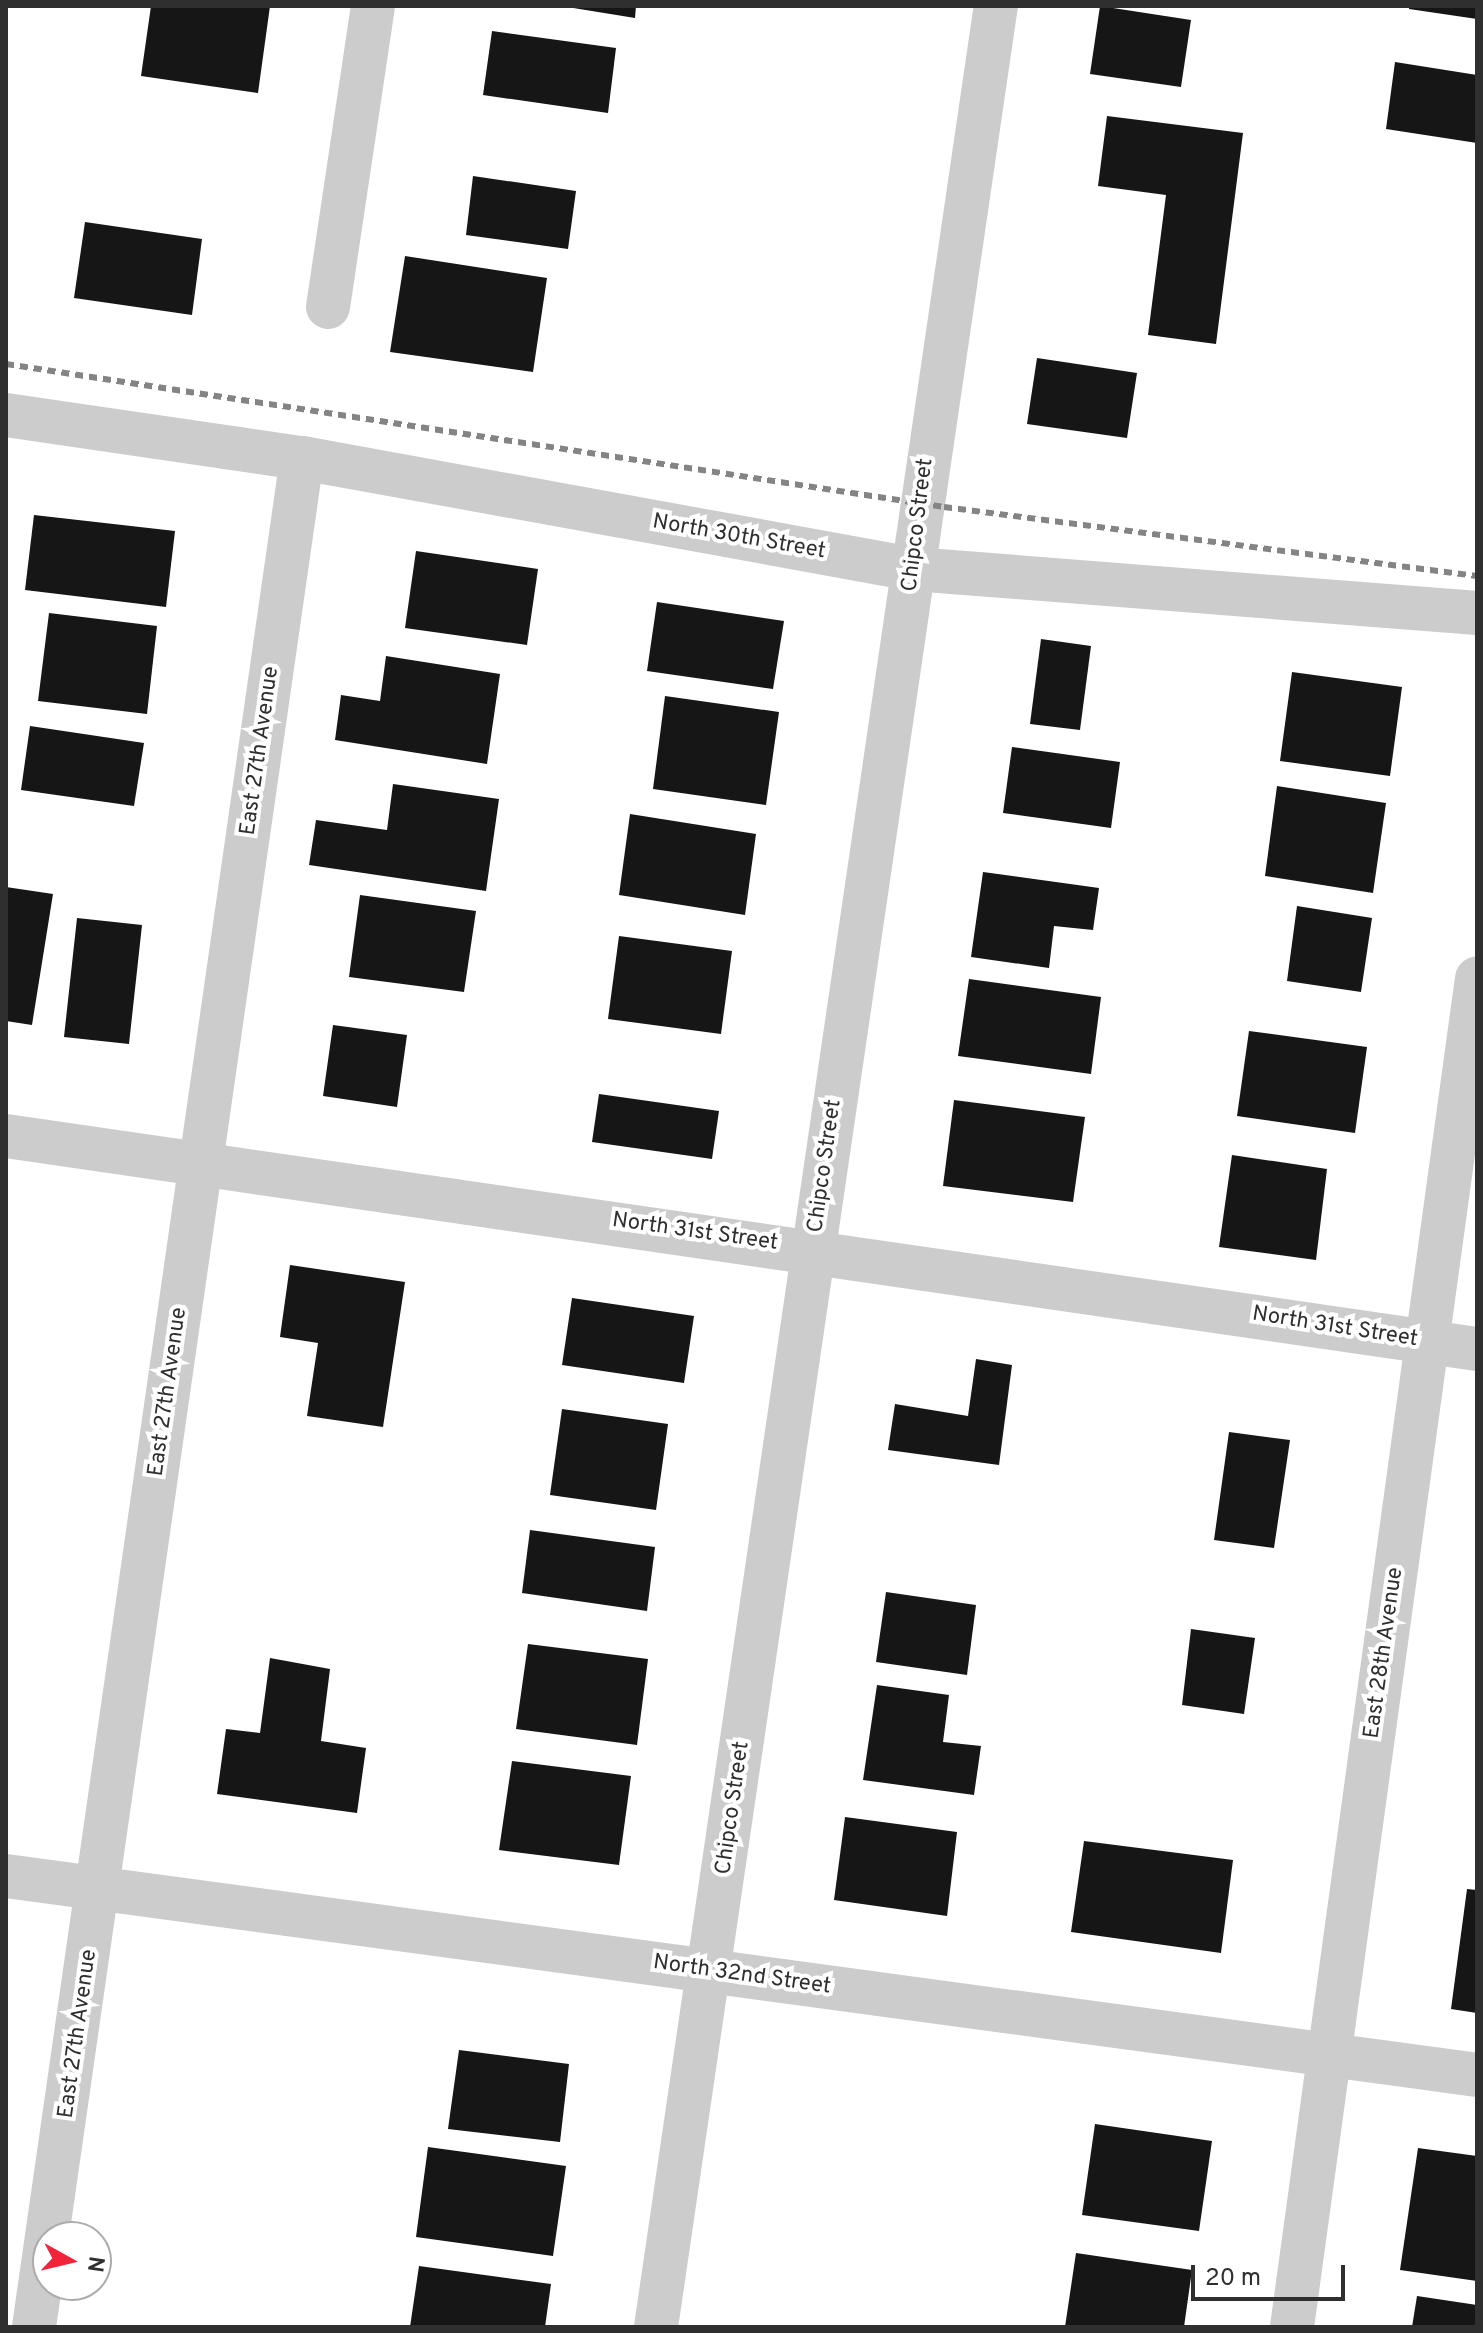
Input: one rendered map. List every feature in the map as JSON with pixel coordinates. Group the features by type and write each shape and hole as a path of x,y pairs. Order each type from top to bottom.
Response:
{"street":[{"path":"328,307 373,6"},
{"name":"Chipco Street","path":"656,2327 996,6"},
{"name":"North 30th Street","path":"6,415 302,458 913,569 1477,613"},
{"name":"East 27th Avenue","path":"34,2327 302,458"},
{"name":"East 28th Avenue","path":"1292,2327 1477,979"},
{"name":"North 31st Street","path":"6,1136 813,1248 1477,1349"},
{"name":"North 32nd Street","path":"6,1876 1477,2075"}],"building":[{"path":"151,6 270,6 258,93 141,76"},
{"path":"561,6 636,6 635,18"},
{"path":"1100,6 1191,20 1181,87 1090,74"},
{"path":"1409,6 1477,6 1477,19 1409,9"},
{"path":"492,31 616,48 608,113 483,95"},
{"path":"1395,62 1477,75 1477,143 1386,129"},
{"path":"1107,116 1243,133 1216,344 1148,335 1166,195 1098,186"},
{"path":"473,176 576,191 568,249 466,235"},
{"path":"85,222 202,239 192,315 74,298"},
{"path":"405,256 547,278 533,372 390,352"},
{"path":"1037,358 1137,373 1127,438 1027,424"},
{"path":"34,515 175,531 166,607 25,590"},
{"path":"416,551 538,569 527,645 405,628"},
{"path":"657,602 784,621 773,689 647,671"},
{"path":"49,613 157,626 147,714 38,701"},
{"path":"1041,639 1091,646 1080,730 1030,724"},
{"path":"386,656 500,674 487,764 335,740 341,695 380,701"},
{"path":"1292,672 1402,687 1390,776 1280,761"},
{"path":"665,696 779,712 766,805 653,789"},
{"path":"30,726 144,743 134,806 21,790"},
{"path":"1012,747 1120,762 1111,828 1003,813"},
{"path":"393,784 499,799 486,891 309,865 316,820 387,830"},
{"path":"1277,786 1386,803 1373,893 1265,876"},
{"path":"630,814 756,834 745,915 619,895"},
{"path":"983,872 1099,888 1093,930 1054,926 1049,968 971,957"},
{"path":"6,887 53,894 32,1025 6,1021"},
{"path":"360,895 476,911 464,992 349,977"},
{"path":"1297,906 1372,918 1361,992 1287,981"},
{"path":"77,918 142,925 129,1044 64,1037"},
{"path":"619,936 732,951 721,1034 608,1019"},
{"path":"969,979 1101,997 1091,1074 958,1056"},
{"path":"333,1025 407,1035 397,1107 323,1096"},
{"path":"1249,1031 1367,1047 1355,1133 1237,1116"},
{"path":"599,1094 719,1111 712,1159 592,1142"},
{"path":"954,1100 1085,1117 1073,1202 943,1186"},
{"path":"1232,1155 1327,1169 1316,1260 1219,1247"},
{"path":"290,1265 405,1282 383,1427 307,1416 318,1343 280,1337"},
{"path":"572,1298 694,1316 684,1383 562,1365"},
{"path":"976,1359 1012,1365 999,1465 888,1450 895,1404 968,1416"},
{"path":"562,1409 668,1424 656,1510 550,1495"},
{"path":"1229,1432 1290,1440 1274,1548 1214,1540"},
{"path":"530,1530 655,1547 647,1611 522,1593"},
{"path":"886,1592 976,1605 967,1675 876,1662"},
{"path":"1191,1629 1255,1638 1244,1714 1182,1705"},
{"path":"528,1644 648,1659 637,1745 516,1729"},
{"path":"270,1658 330,1669 321,1741 366,1748 357,1813 217,1794 226,1729 260,1733"},
{"path":"877,1685 949,1695 943,1742 981,1746 974,1795 863,1780"},
{"path":"512,1761 631,1776 619,1865 499,1850"},
{"path":"845,1817 957,1832 947,1916 834,1900"},
{"path":"1084,1841 1233,1860 1221,1953 1071,1932"},
{"path":"1467,1889 1477,1890 1477,2013 1451,2009"},
{"path":"459,2050 569,2064 560,2142 448,2129"},
{"path":"1095,2124 1212,2141 1199,2231 1082,2215"},
{"path":"428,2147 566,2166 553,2256 416,2237"},
{"path":"1418,2148 1477,2156 1477,2281 1400,2270"},
{"path":"1076,2253 1192,2270 1184,2327 1065,2327"},
{"path":"419,2266 551,2284 545,2327 410,2327"},
{"path":"1417,2296 1477,2305 1477,2327 1412,2327"}],"railway":[{"path":"6,364 944,507 1477,576"}]}
